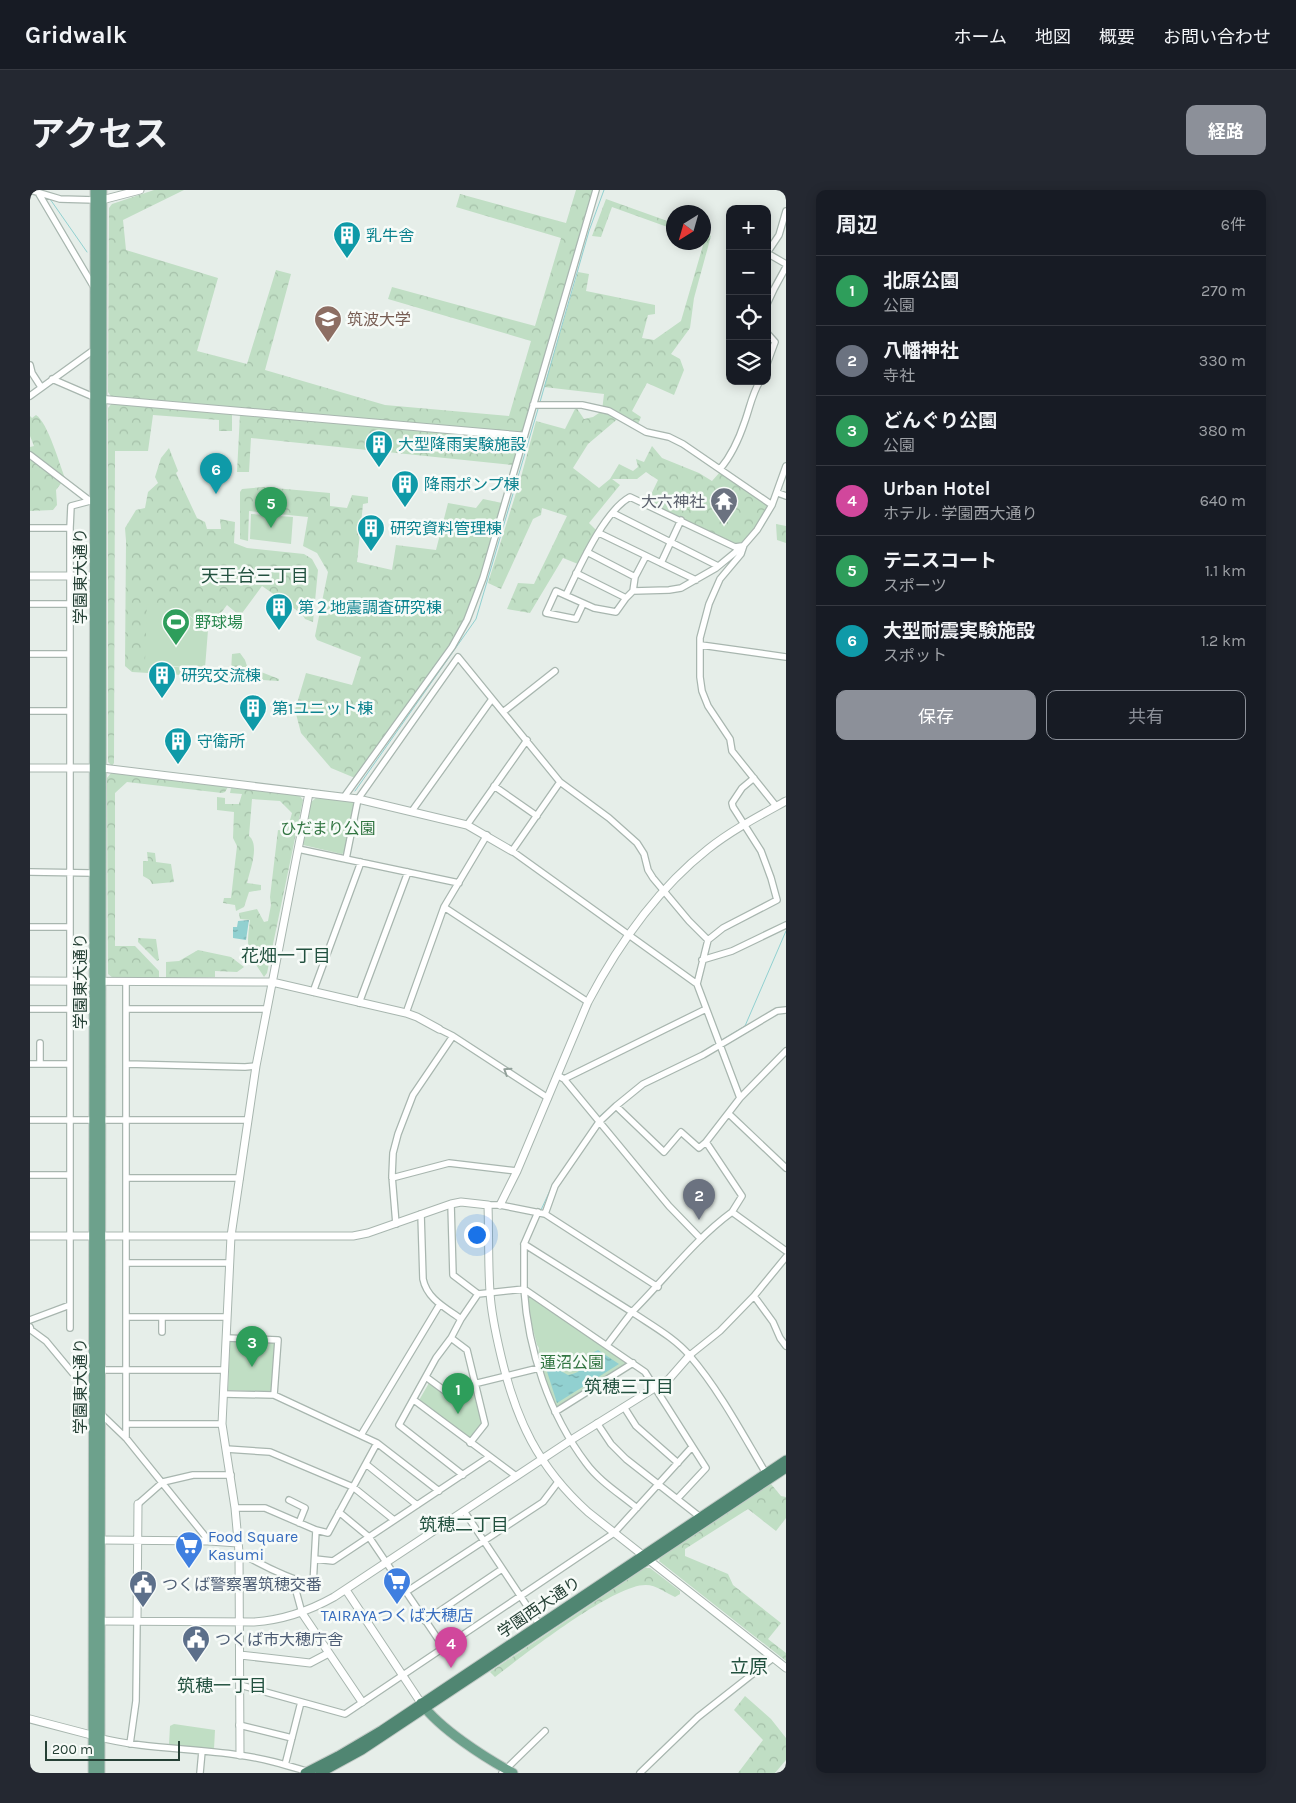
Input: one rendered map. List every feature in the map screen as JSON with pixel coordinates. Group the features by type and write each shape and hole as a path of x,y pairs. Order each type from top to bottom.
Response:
{"highway":[{"name":"学園西大通り","path":"308,1773 423,1706 767,1476 786,1460"},
{"name":"学園西大通り","path":"320,1773 362,1750 540,1624 645,1558 700,1517 767,1476 786,1468"}],"main road":[{"name":"学園東大通り","path":"94,1619 101,1540 98,1235 99,200 95,190"},
{"name":"学園東大通り","path":"99,576 93,501 99,399 95,350 96,291 99,200 102,190"},
{"name":"学園東大通り","path":"98,1235 94,1395 94,1619 100,1773"},
{"path":"423,1706 436,1720 507,1772"},
{"name":"学園東大通り","path":"93,1773 98,1737"}],"street":[{"path":"30,190 60,199 99,200 140,190"},
{"path":"344,797 452,647 468,620 483,578 596,190"},
{"path":"39,194 96,291"},
{"path":"771,295 786,266 767,253 779,236 786,212"},
{"path":"771,338 775,342 771,353"},
{"path":"30,396 95,350"},
{"path":"30,365 35,380 41,387"},
{"path":"52,379 99,399 523,436"},
{"path":"720,469 729,458 739,439 758,385"},
{"path":"532,405 582,404 609,411 646,432 669,437 683,444 772,505"},
{"path":"30,455 93,501"},
{"path":"633,591 681,588 718,566 744,545 757,530 772,505 786,466"},
{"path":"778,492 786,496"},
{"path":"566,595 587,552 599,533 622,502 630,497 735,547 744,545"},
{"path":"70,1328 70,528 71,506 93,501"},
{"path":"613,513 718,566"},
{"path":"661,563 681,520"},
{"path":"30,528 70,528"},
{"path":"599,533 696,580"},
{"path":"744,545 741,554 720,579 714,591 705,618 700,645 700,676 702,691 708,706 730,739 732,751 776,806"},
{"path":"587,552 635,576"},
{"path":"584,604 576,619 546,613 556,591 594,608 616,612 633,591 635,576 646,556"},
{"path":"576,573 626,598"},
{"path":"30,576 99,576"},
{"path":"30,604 70,604"},
{"path":"700,645 786,657"},
{"path":"30,654 70,654"},
{"path":"346,859 358,798 458,657 560,782 609,818 638,843 644,854 648,870 689,921 708,940"},
{"path":"503,712 555,671"},
{"path":"412,811 492,699"},
{"path":"30,711 70,711"},
{"path":"467,825 527,740"},
{"path":"30,768 99,768 358,798 467,825 512,851 697,984"},
{"path":"740,1098 697,984 708,940 723,928 777,900 761,851 732,804 742,788 754,778"},
{"path":"512,851 560,782"},
{"path":"494,786 537,816"},
{"path":"240,1755 238,1543 231,1474 222,1424 230,1263 232,1236 256,1066 308,793"},
{"path":"500,1205 548,1098 561,1077 588,1002 600,978 629,934 664,890 707,850 744,824 786,801"},
{"path":"406,1013 444,907 487,835"},
{"path":"298,849 459,883"},
{"path":"314,992 361,862"},
{"path":"30,872 91,873"},
{"path":"359,1003 408,872"},
{"path":"444,907 588,1002"},
{"path":"702,960 732,951 786,925"},
{"path":"30,927 70,927"},
{"path":"30,981 272,982 417,1017 452,1036 548,1098"},
{"path":"126,982 126,1438"},
{"path":"30,1008 70,1009"},
{"path":"127,1009 267,1009"},
{"path":"561,1077 706,1009"},
{"path":"545,1214 555,1186 599,1122 616,1106 643,1084 703,1055 777,1011 786,1010"},
{"path":"396,1224 392,1178 393,1153 398,1134 412,1095 452,1036"},
{"path":"40,1044 40,1064"},
{"path":"616,1106 664,1152 681,1132 699,1148 729,1114 740,1098 786,1051"},
{"path":"30,1064 70,1064"},
{"path":"127,1064 256,1066"},
{"path":"561,1077 669,1206 700,1238"},
{"path":"729,1114 786,1168"},
{"path":"30,1120 91,1120"},
{"path":"106,1120 248,1120"},
{"path":"607,1346 632,1312 658,1287 700,1238 732,1212 742,1196 706,1142"},
{"path":"392,1178 449,1163 517,1170"},
{"path":"30,1175 70,1175"},
{"path":"127,1178 240,1178"},
{"path":"30,1236 354,1236 396,1224 451,1204 461,1202 500,1205 545,1214 658,1287"},
{"path":"451,1204 453,1275 478,1294 524,1289 645,1372 706,1468 677,1499"},
{"path":"488,1205 490,1293 494,1322 506,1377 520,1419 542,1459 558,1482 588,1512 786,1668"},
{"path":"538,1212 524,1244 524,1289 526,1313 539,1368 555,1412 586,1463 595,1474 637,1508"},
{"path":"732,1212 786,1250"},
{"path":"422,1214 423,1279 429,1295 461,1319"},
{"path":"524,1244 632,1312 673,1340 690,1355 720,1396 767,1476"},
{"path":"94,1619 265,1621 302,1613 324,1603 597,1423 676,1374 690,1355 720,1331 754,1296 786,1257"},
{"path":"126,1263 230,1263"},
{"path":"463,1475 399,1425 436,1358 452,1338 461,1319 478,1294"},
{"path":"754,1296 773,1322 786,1346"},
{"path":"360,1435 440,1304"},
{"path":"30,1320 70,1305"},
{"path":"126,1317 227,1317"},
{"path":"162,1317 162,1332"},
{"path":"30,1327 31,1330 46,1341 90,1394 94,1395"},
{"path":"227,1338 278,1340 274,1395"},
{"path":"452,1338 467,1350 485,1424 470,1443"},
{"path":"555,1412 632,1363"},
{"path":"426,1377 445,1391 539,1368"},
{"path":"106,1370 225,1370"},
{"path":"224,1394 274,1395 378,1443 439,1491"},
{"path":"414,1400 516,1476"},
{"path":"624,1407 636,1426 678,1463"},
{"path":"101,1414 126,1438 209,1540"},
{"path":"597,1423 611,1444 626,1459 700,1517"},
{"path":"126,1424 222,1424"},
{"path":"235,1508 265,1508 316,1530 328,1533 378,1443"},
{"path":"240,1685 345,1714 614,1534 692,1447"},
{"path":"226,1449 270,1452 353,1487 394,1520"},
{"path":"315,1559 333,1561 490,1457"},
{"path":"366,1464 417,1505"},
{"path":"130,1744 136,1701 138,1504 163,1482 193,1475 231,1474"},
{"path":"406,1592 543,1502 558,1482"},
{"path":"289,1500 305,1508 299,1523"},
{"path":"339,1512 369,1537 444,1648"},
{"path":"464,1512 540,1624"},
{"path":"238,1552 293,1580 313,1585 316,1530"},
{"path":"101,1540 209,1540 238,1543"},
{"path":"426,1621 502,1569"},
{"path":"293,1580 302,1613 362,1702"},
{"path":"346,1590 423,1706"},
{"path":"240,1656 310,1663 329,1653"},
{"path":"640,1773 698,1717 773,1658"},
{"path":"285,1765 301,1702"},
{"path":"30,1719 130,1744 240,1755 285,1765 308,1773"},
{"path":"239,1725 292,1738"},
{"path":"507,1772 545,1731"},
{"path":"200,1773 202,1751"}],"green space":[{"path":"154,190 184,190 123,220 126,250 218,278 197,351 247,364 276,270 291,274 265,370 385,405 509,416 531,341 388,299 392,287 535,326 561,238 456,207 460,194 566,223 576,190 594,190 523,431 517,434 112,398 108,392 109,208 112,204"},
{"path":"606,199 666,220 666,226 612,207 601,237 592,236"},
{"path":"702,250 707,250 694,298 690,328 671,354 680,359 684,370 674,395 647,383 632,411 641,417 638,424 621,416 588,444 573,468 599,488 610,479 619,464 633,471 638,467 636,459 644,462 652,446 662,458 699,473 712,481 720,472 768,504 769,507 759,524 751,535 735,545 647,503 658,480 646,472 637,479 612,479 620,485 589,523 597,531 578,564 563,558 530,613 507,609 518,583 534,584 567,516 542,508 541,515 533,519 501,589 488,583 521,477 536,421 565,429 576,407 584,419 593,417 602,411 604,394 544,387 578,272 589,274 586,291 655,305 655,314 648,315 642,338 654,340 681,321"},
{"path":"112,403 232,414 232,431 219,431 219,420 153,415 148,451 115,451 114,763 112,766 108,762 108,408"},
{"path":"240,414 517,439 520,441 513,465 251,438 249,472 237,472"},
{"path":"36,415 49,434 65,478 56,490 57,505 53,510 30,511 30,447 34,446 30,436 30,416 32,418"},
{"path":"169,448 178,471 176,473 197,518 205,522 207,529 221,529 220,519 235,522 234,543 247,548 304,554 312,559 318,570 313,622 305,619 302,614 262,586 240,616 227,605 208,630 194,618 180,610 165,606 147,605 149,665 231,671 232,654 240,653 248,669 256,670 279,679 279,681 132,672 125,666 125,528 136,510 145,508 148,492 158,483 155,477 161,458"},
{"path":"263,487 330,493 330,506 347,508 352,495 368,497 368,503 363,504 357,562 392,570 396,545 436,550 448,503 476,508 483,499 502,503 472,604 457,634 355,778 331,768 301,733 295,710 306,673 352,685 361,657 317,640 315,636 328,572 317,553 303,546 308,517 249,511 248,541 240,539 240,492 242,489"},
{"path":"251,514 293,517 291,544 250,539"},
{"path":"776,524 786,526 786,543 777,540"},
{"name":"野球場","path":"165,604 185,613 208,630 205,668 149,665 145,662 147,605"},
{"path":"111,773 228,787 222,793 127,782 115,793 115,946 135,946 159,971 159,978 113,978 108,974 107,778"},
{"path":"231,788 299,795 303,800 267,973 264,977 249,950 250,920 240,919 239,913 257,909 264,922 268,921 278,830 287,831 292,813 280,801 252,799 249,836 254,845 254,851 247,883 261,885 261,890 249,892 244,907 236,911 235,905 223,903 224,898 231,898 237,846 233,838 234,812 217,810 217,797 225,798 225,804 239,804 242,794 230,793"},
{"name":"ひだまり公園","path":"316,798 353,802 354,805 344,853 342,854 303,845 311,802"},
{"path":"147,852 155,853 156,862 171,864 174,882 152,884 150,880 143,876 143,861 148,861"},
{"path":"138,938 156,939 159,960 157,961 138,942"},
{"path":"198,950 231,957 244,967 237,972 215,971 215,977 166,978 166,962 179,961"},
{"name":"蓮沼公園","path":"529,1294 627,1362 627,1365 558,1407 555,1406 544,1377 539,1348 528,1310 526,1295"},
{"path":"232,1340 276,1343 273,1390 271,1392 228,1390 230,1342"},
{"path":"429,1383 448,1397 475,1391 485,1427 473,1442 418,1402"},
{"path":"771,1484 781,1496 786,1497 786,1518 776,1531 748,1509 685,1549 685,1556 728,1574 733,1585 781,1623 768,1639 786,1653 786,1661 659,1561 660,1558"},
{"path":"645,1568 650,1568 680,1591 680,1594 675,1597 650,1585 632,1588 613,1596 569,1622 495,1677 490,1672"},
{"path":"745,1696 771,1719 786,1738 786,1760 775,1773 738,1773 763,1740 734,1710"},
{"path":"174,1724 215,1730 214,1749 170,1746 170,1726"}],"water":[{"path":"249,920 246,940 233,938 233,927 237,927 238,921"},
{"path":"598,1350 619,1364 557,1403 544,1362 568,1375 573,1374 580,1370 590,1354"}],"waterway":[{"path":"540,402 589,231 604,190"},
{"path":"50,199 87,252"},
{"path":"355,791 476,619 538,409"},
{"path":"722,1040 745,1026 786,931"},
{"path":"697,1055 717,1043"},
{"path":"648,1078 687,1060"},
{"path":"618,1101 636,1086"},
{"path":"599,1117 613,1105"},
{"path":"541,1210 553,1184 596,1121"}],"place":[{"name":"乳牛舎","path":"347,259"},
{"name":"筑波大学","path":"328,343"},
{"name":"大型降雨実験施設","path":"379,468"},
{"name":"大型耐震実験施設","path":"216,494"},
{"name":"降雨ポンプ棟","path":"405,508"},
{"name":"大六神社","path":"724,525"},
{"name":"テニスコート","path":"271,528"},
{"name":"研究資料管理棟","path":"371,552"},
{"name":"第２地震調査研究棟","path":"279,631"},
{"name":"野球場","path":"176,646"},
{"name":"研究交流棟","path":"162,699"},
{"name":"第1ユニット棟","path":"253,732"},
{"name":"守衛所","path":"178,765"},
{"name":"八幡神社","path":"699,1220"},
{"name":"どんぐり公園","path":"252,1367"},
{"name":"北原公園","path":"458,1414"},
{"name":"Food Square Kasumi","path":"189,1569"},
{"name":"TAIRAYAつくば大穂店","path":"397,1605"},
{"name":"つくば警察署筑穂交番","path":"143,1608"},
{"name":"つくば市大穂庁舎","path":"196,1663"},
{"name":"Urban Hotel","path":"451,1668"}],"district":[{"name":"天王台三丁目","path":"255,576"},
{"name":"花畑一丁目","path":"286,956"},
{"name":"筑穂三丁目","path":"629,1387"},
{"name":"筑穂二丁目","path":"464,1525"},
{"name":"立原","path":"749,1667"},
{"name":"筑穂一丁目","path":"222,1686"}]}
